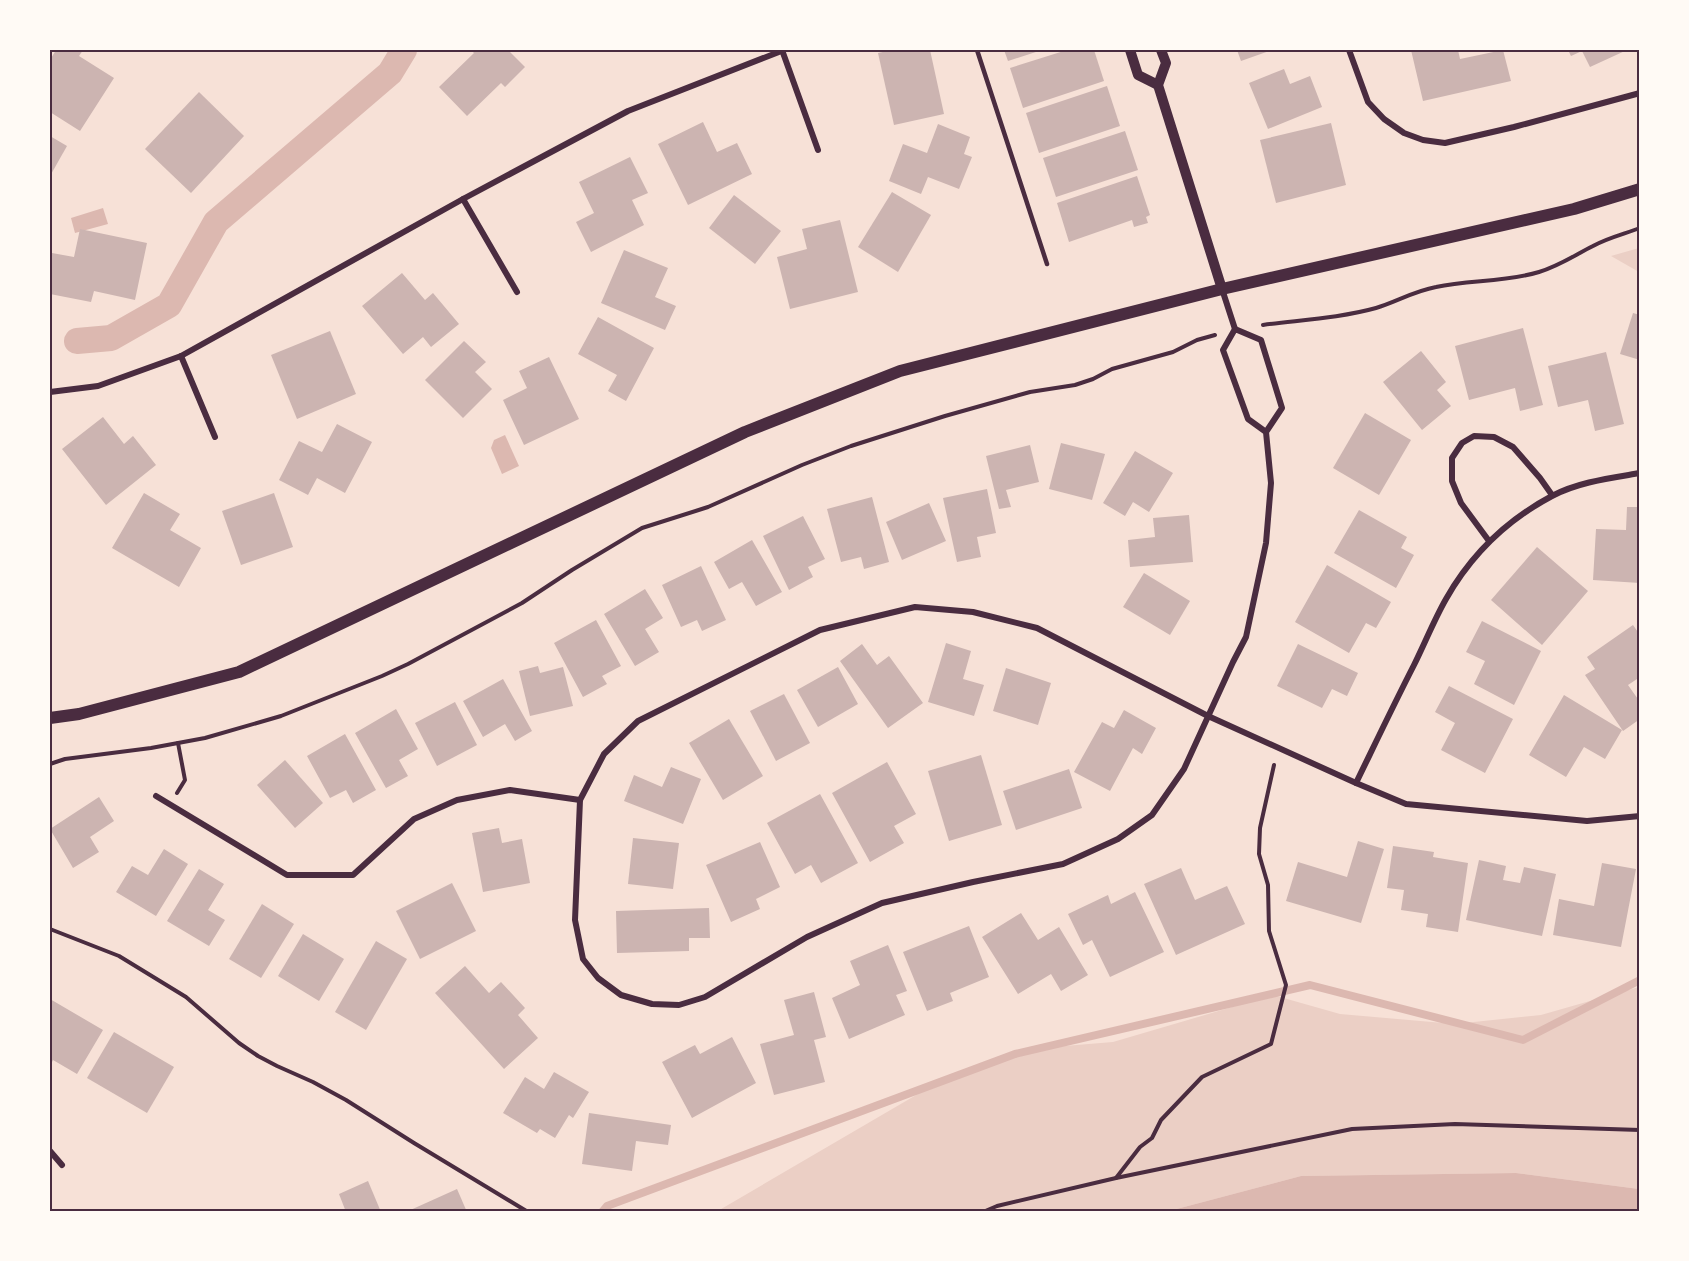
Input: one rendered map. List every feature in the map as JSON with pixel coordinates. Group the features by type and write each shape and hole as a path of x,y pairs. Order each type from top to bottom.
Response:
{"main road":[{"path":"50,718 79,714 239,672 745,432 900,371 1222,289 1574,209 1640,189"}],"street":[{"path":"50,392 98,386 181,356 463,199 628,111 783,50 818,150"},
{"path":"1130,50 1138,75 1158,85"},
{"path":"1161,50 1166,63 1158,85 1234,329 1223,350 1248,419 1266,432"},
{"path":"1349,50 1368,102 1384,119 1404,133 1423,140 1445,143 1640,93"},
{"path":"463,199 517,292"},
{"path":"1234,329 1261,340 1282,408 1266,432 1271,483 1266,543 1246,637 1208,716 1184,769 1152,815 1118,839 1063,864 882,903 807,937 705,997 679,1005 652,1004 621,995 598,978 584,959 575,920 580,800 604,754 638,722 820,630 915,607 973,612 1037,628 1208,716 1406,804 1587,821 1640,816"},
{"path":"181,356 215,437"},
{"path":"1489,541 1461,502 1452,481 1452,458 1462,443 1474,436 1494,437 1513,447 1552,495"},
{"path":"1356,783 1446,599 1469,564 1489,541 1522,514 1552,495 1568,488 1640,473"},
{"path":"156,796 287,875 353,875 414,819 457,800 510,790 580,800"},
{"path":"50,1151 62,1166"}],"lane":[{"path":"977,50 1047,264"}],"path":[{"path":"1282,322 1340,315 1374,308 1436,287 1537,273 1561,264 1594,245 1640,228"},
{"path":"50,764 65,759 205,738 281,716 408,664 522,603 642,528 708,507 850,446 1030,392 1075,385 1112,369 1173,352 1197,340"},
{"path":"170,804 185,780 178,743"},
{"path":"1116,1178 1140,1147 1152,1138 1161,1120 1202,1077 1271,1044 1286,985 1269,931 1268,885 1259,854 1260,828 1274,765"},
{"path":"50,929 119,956 186,997 239,1044 258,1056 346,1100 528,1212"},
{"path":"983,1212 997,1206 1116,1178 1352,1129 1455,1124 1640,1130"}],"shaded area":[{"path":"103,208 108,224 75,233 71,218"},
{"path":"1639,248 1639,272 1611,256"},
{"path":"505,435 519,466 502,474 491,448 494,440"},
{"path":"1639,987 1639,1189 1516,1173 1301,1176 1169,1211 716,1212 947,1077 1028,1049 1113,1042 1273,995 1340,1014 1455,1024 1541,1015"},
{"path":"1516,1173 1639,1189 1639,1211 1169,1211 1301,1176"}],"building":[{"path":"56,50 83,50 79,56 114,78 80,131 50,112 50,60"},
{"path":"471,50 508,50 525,67 505,87 501,83 467,116 439,87 474,53"},
{"path":"892,50 930,50 944,114 894,125 878,53"},
{"path":"1004,50 1042,50 1008,61"},
{"path":"1067,50 1094,50 1104,81 1023,108 1010,68"},
{"path":"1237,50 1272,50 1241,61"},
{"path":"1411,50 1458,50 1460,59 1503,50 1511,81 1423,101"},
{"path":"1568,50 1627,50 1590,67 1582,51 1571,56"},
{"path":"1284,69 1290,84 1310,76 1322,107 1268,129 1249,83"},
{"path":"1107,86 1120,126 1039,153 1026,113"},
{"path":"199,92 244,136 191,193 145,149"},
{"path":"703,122 717,152 737,143 752,174 688,205 658,144"},
{"path":"1331,123 1346,185 1276,203 1260,140"},
{"path":"938,124 970,137 964,154 972,157 959,189 928,177 921,194 889,181 903,144 927,153"},
{"path":"1125,131 1138,170 1056,197 1043,158"},
{"path":"50,136 67,146 50,176"},
{"path":"630,157 648,193 632,200 644,225 591,252 576,222 594,213 579,182"},
{"path":"1137,176 1150,215 1146,217 1148,223 1134,227 1132,220 1069,242 1057,203"},
{"path":"892,192 931,215 898,272 858,247"},
{"path":"734,195 781,231 755,264 709,228"},
{"path":"840,220 858,292 790,309 777,257 807,249 802,229"},
{"path":"80,229 147,243 135,300 94,291 91,302 50,294 52,253 74,257"},
{"path":"624,250 668,268 655,297 676,306 665,330 601,303"},
{"path":"402,273 425,300 433,293 459,324 431,347 423,337 403,354 362,306"},
{"path":"1633,313 1640,315 1640,360 1620,354"},
{"path":"598,317 654,348 626,401 608,391 617,375 578,354"},
{"path":"1523,328 1543,405 1520,411 1515,388 1469,400 1455,346"},
{"path":"330,331 356,394 297,419 271,355"},
{"path":"464,341 486,362 475,372 492,389 463,418 425,380"},
{"path":"1421,351 1446,382 1437,390 1451,406 1422,430 1383,382"},
{"path":"1606,352 1624,424 1595,431 1588,400 1558,407 1548,366"},
{"path":"549,357 579,419 524,445 503,400 527,388 519,371"},
{"path":"1365,413 1411,440 1379,495 1333,468"},
{"path":"103,417 124,444 133,436 156,465 106,505 62,449"},
{"path":"337,424 372,442 345,493 317,478 308,495 279,480 299,441 322,452"},
{"path":"1061,443 1105,454 1092,500 1049,489"},
{"path":"1030,445 1039,482 1006,490 1011,507 999,509 986,456"},
{"path":"1135,451 1173,473 1149,512 1133,502 1125,516 1103,503"},
{"path":"987,489 996,533 977,537 981,557 957,562 943,498"},
{"path":"144,493 180,514 170,530 201,548 179,587 112,548"},
{"path":"274,493 293,547 241,565 222,511"},
{"path":"872,497 889,562 864,569 861,557 841,562 827,509"},
{"path":"929,503 946,541 902,560 886,522"},
{"path":"1627,507 1640,507 1640,583 1593,580 1596,529 1626,530"},
{"path":"1359,510 1407,537 1401,548 1414,555 1396,588 1334,553"},
{"path":"1189,515 1193,562 1130,567 1128,540 1155,537 1153,518"},
{"path":"803,516 825,559 808,567 813,577 789,590 763,536"},
{"path":"752,540 782,592 756,606 742,582 729,589 714,562"},
{"path":"1537,547 1588,591 1542,645 1491,600"},
{"path":"1327,565 1391,602 1376,628 1366,623 1349,653 1295,622"},
{"path":"701,566 726,620 702,631 697,620 681,627 662,585"},
{"path":"1144,573 1190,601 1170,635 1123,607"},
{"path":"645,589 663,618 645,629 659,652 635,666 604,614"},
{"path":"596,620 621,666 602,676 607,684 583,697 554,643"},
{"path":"1482,621 1541,651 1514,705 1474,684 1485,661 1466,652"},
{"path":"1633,625 1640,635 1640,677 1628,685 1640,702 1640,719 1623,731 1585,675 1595,669 1587,657"},
{"path":"946,643 971,651 963,679 984,685 974,716 928,702"},
{"path":"862,644 877,665 889,656 923,703 888,728 840,661"},
{"path":"1298,644 1358,673 1347,696 1332,689 1322,708 1277,686"},
{"path":"538,666 540,673 563,667 573,706 530,716 519,671"},
{"path":"838,667 858,704 818,727 797,690"},
{"path":"1006,668 1051,683 1038,725 993,711"},
{"path":"503,679 532,731 515,741 505,724 483,737 463,701"},
{"path":"1449,686 1513,719 1485,773 1441,750 1455,723 1435,712"},
{"path":"784,694 810,743 776,761 750,711"},
{"path":"1564,695 1622,730 1605,759 1584,747 1566,777 1529,755"},
{"path":"455,702 477,745 437,766 415,723"},
{"path":"396,709 418,749 399,760 408,776 386,788 355,733"},
{"path":"1124,710 1156,728 1142,754 1133,748 1110,791 1074,772 1102,722 1114,728"},
{"path":"729,719 763,776 723,800 689,743"},
{"path":"345,734 376,790 353,803 346,790 330,798 307,756"},
{"path":"981,755 1002,825 949,841 928,771"},
{"path":"285,760 323,803 295,828 257,785"},
{"path":"887,762 916,814 894,826 904,843 870,862 832,793"},
{"path":"671,767 701,779 683,824 624,801 634,775 662,787"},
{"path":"1069,769 1082,808 1016,830 1003,791"},
{"path":"820,794 858,863 821,883 811,865 795,874 767,823"},
{"path":"99,797 114,821 90,837 99,852 73,868 50,829"},
{"path":"499,828 502,843 522,839 530,883 483,892 472,833"},
{"path":"633,838 679,843 673,889 628,884"},
{"path":"1358,841 1384,849 1361,923 1286,901 1298,862 1347,877"},
{"path":"760,842 780,887 756,899 760,909 731,922 706,865"},
{"path":"1393,846 1434,852 1433,857 1468,863 1458,932 1426,927 1428,914 1401,910 1404,890 1387,888"},
{"path":"164,849 188,864 156,916 116,892 132,866 148,875"},
{"path":"1479,860 1506,866 1503,880 1520,883 1524,867 1556,874 1542,936 1466,920"},
{"path":"1602,863 1636,869 1621,947 1553,935 1559,899 1594,906"},
{"path":"1181,868 1195,900 1227,886 1245,924 1176,955 1144,884"},
{"path":"199,869 224,884 208,910 225,920 209,946 167,921"},
{"path":"452,883 476,931 420,959 396,911"},
{"path":"1135,892 1164,952 1110,977 1092,940 1083,945 1068,914 1108,895 1111,904"},
{"path":"262,904 294,924 261,978 229,959"},
{"path":"709,908 710,938 689,938 689,951 617,953 616,911"},
{"path":"1021,913 1038,940 1059,927 1088,975 1061,991 1051,974 1018,994 982,937"},
{"path":"969,926 989,977 950,993 953,1001 927,1011 903,952"},
{"path":"303,934 344,959 319,1001 278,976"},
{"path":"376,941 407,959 366,1030 335,1012"},
{"path":"888,945 907,991 896,995 905,1015 849,1039 832,998 860,985 850,961"},
{"path":"465,966 489,993 501,982 525,1008 518,1015 538,1038 504,1069 435,993"},
{"path":"814,992 826,1037 814,1040 825,1082 774,1095 760,1044 794,1035 784,1000"},
{"path":"50,999 103,1030 77,1074 53,1060 50,1066"},
{"path":"114,1032 174,1067 147,1113 87,1078"},
{"path":"732,1037 756,1083 692,1118 662,1062 695,1045 700,1054"},
{"path":"554,1072 589,1092 573,1118 569,1115 555,1138 540,1129 537,1133 503,1113 525,1077 544,1089"},
{"path":"589,1113 671,1125 668,1145 636,1141 632,1171 582,1164"},
{"path":"368,1181 381,1212 346,1212 339,1194"},
{"path":"457,1189 467,1212 406,1212"}],"waterway":[{"path":"77,341 111,338 169,305 216,222 390,73 404,50"},
{"path":"602,1212 607,1206 1015,1054 1310,985 1523,1040 1640,980"}]}
